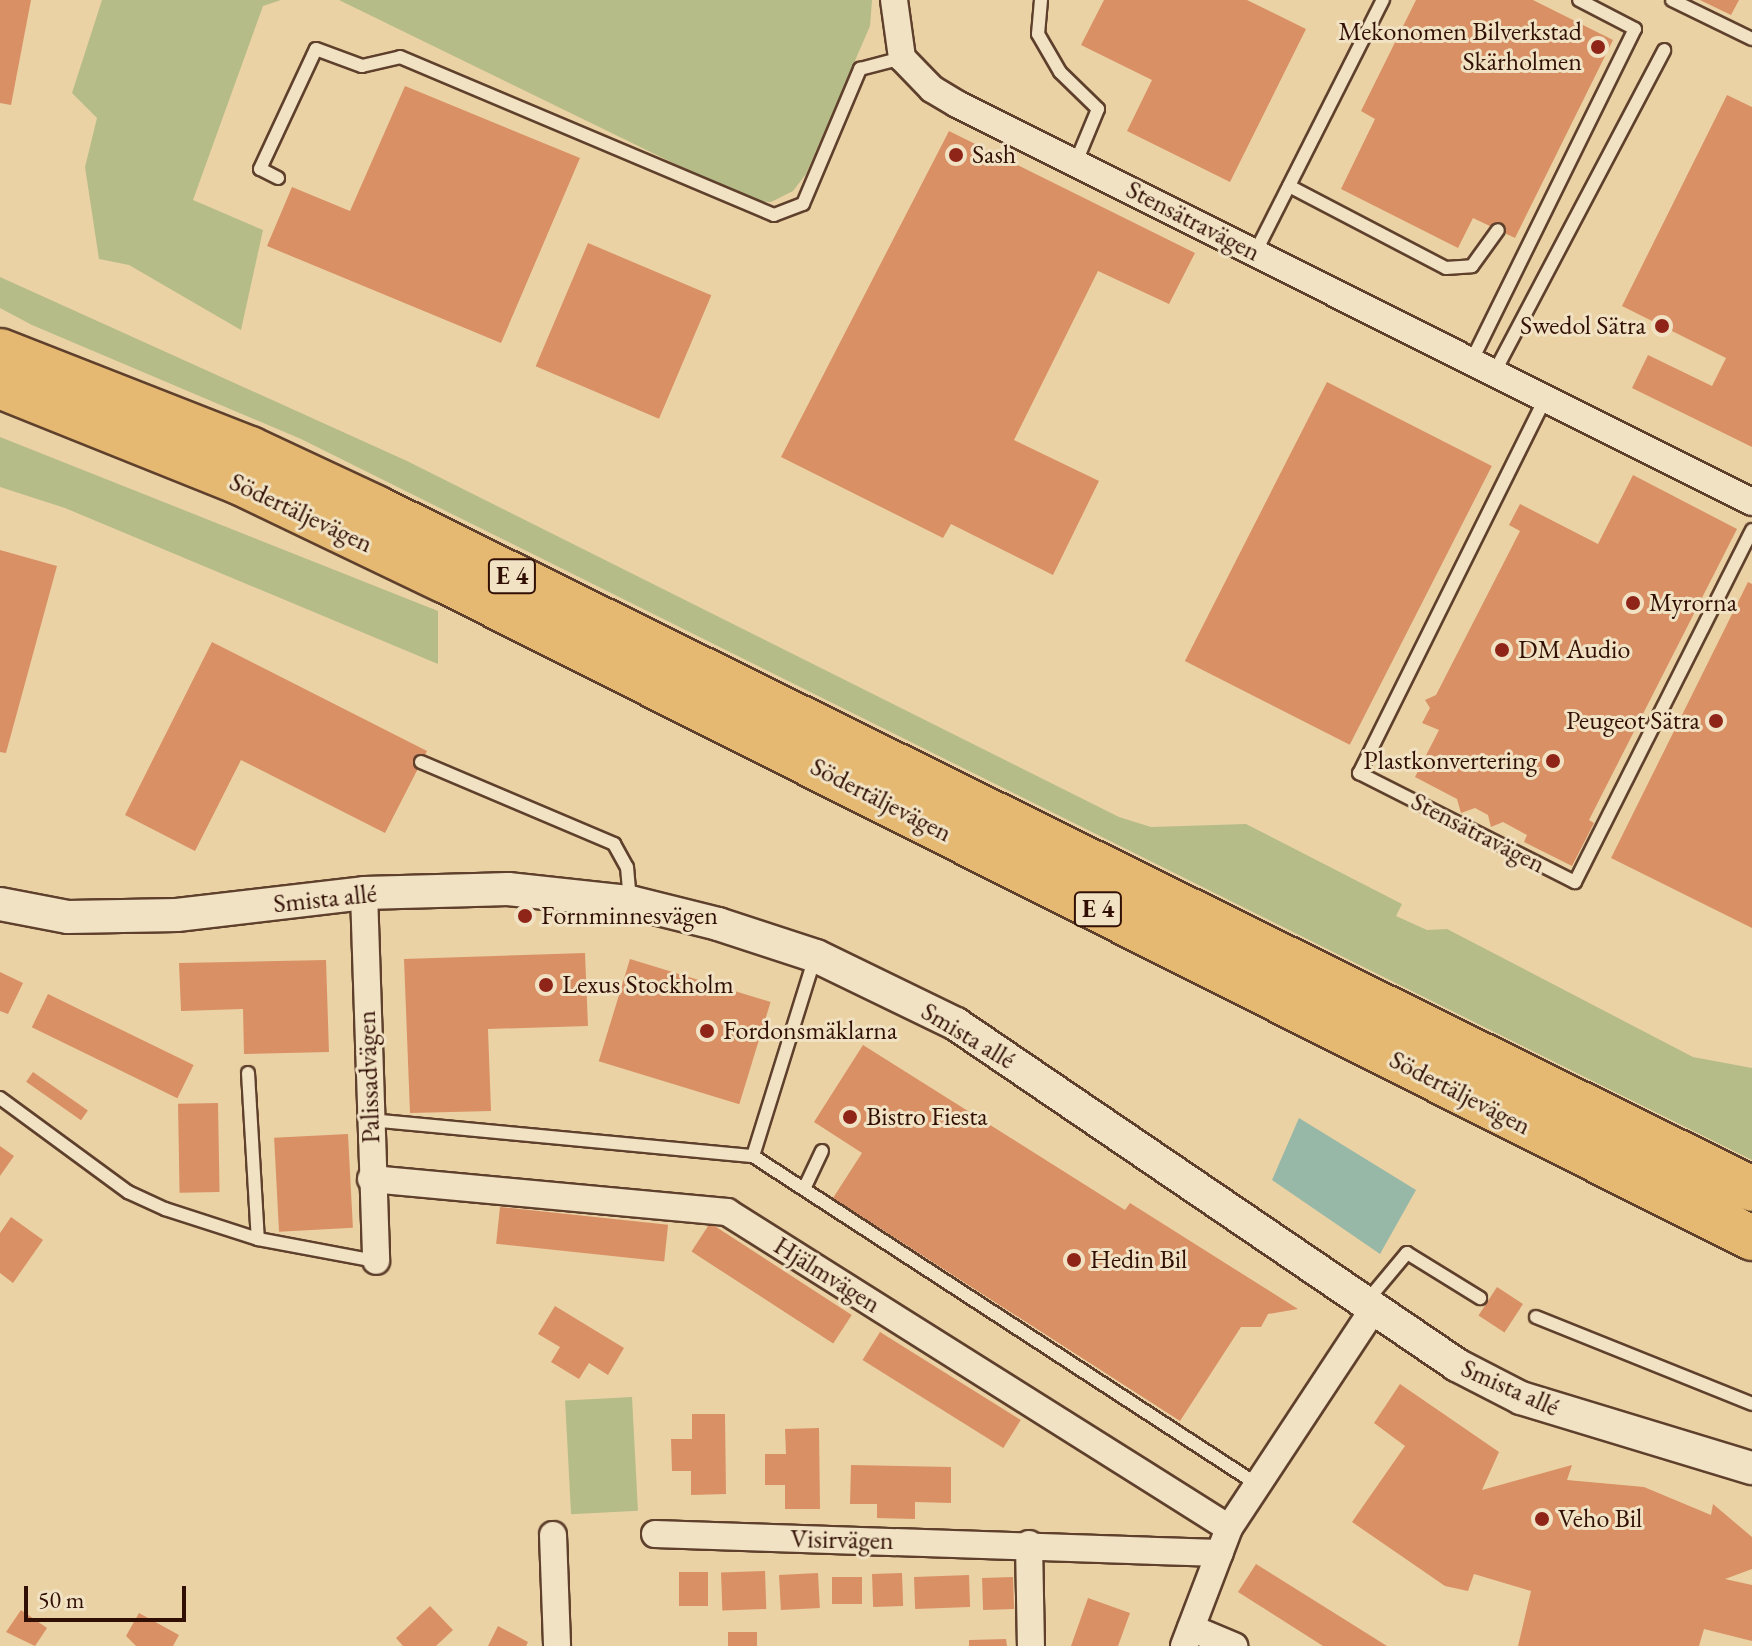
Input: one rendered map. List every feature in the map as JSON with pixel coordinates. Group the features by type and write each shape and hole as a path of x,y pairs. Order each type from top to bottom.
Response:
{"highway":[{"name":"Södertäljevägen","path":"0,351 250,449 376,508 1752,1189"},
{"name":"Södertäljevägen","path":"0,386 239,482 444,580 1752,1238"}],"street":[{"path":"894,0 902,58"},
{"name":"Stensätravägen","path":"902,58 932,89 957,104 1752,502"},
{"name":"Smista allé","path":"0,904 68,917 177,915 364,893 508,889 630,902 816,956 956,1024 1457,1365 1521,1398 1752,1468"},
{"name":"Palissadvägen","path":"364,893 376,1261"},
{"name":"Hjälmvägen","path":"371,1179 727,1212 1224,1540"},
{"path":"1234,1646 1188,1637 1224,1540 1255,1483 1369,1307"},
{"name":"Visirvägen","path":"655,1534 1029,1544 1224,1540"},
{"path":"553,1535 557,1646"},
{"path":"1029,1544 1031,1646"}],"lane":[{"path":"1041,0 1038,34 1060,72 1098,109 1076,162"},
{"path":"1255,253 1383,0"},
{"path":"1482,368 1635,29 1579,0"},
{"path":"1672,0 1752,39"},
{"path":"278,178 260,169 316,49 362,66 400,57 774,215 803,204 860,69 902,58"},
{"path":"1482,368 1664,50"},
{"path":"1289,186 1446,268 1472,266 1498,230"},
{"name":"Stensätravägen","path":"1545,399 1359,773 1575,882 1752,530"},
{"path":"421,762 606,839 627,867 630,902"},
{"path":"753,1156 816,956"},
{"path":"248,1073 258,1239"},
{"path":"0,1098 128,1192 258,1239 376,1261"},
{"path":"371,1120 753,1156 1255,1483"},
{"path":"804,1189 822,1151"},
{"path":"1369,1307 1407,1253 1480,1298"},
{"path":"1536,1317 1752,1404"}],"green space":[{"path":"102,0 281,0 263,6 193,200 263,230 241,330 129,265 99,259 85,167 97,118 72,93"},
{"path":"339,0 872,0 870,26 806,174 793,191 771,202 751,201"},
{"path":"0,277 407,461 1119,817 1151,827 1246,824 1402,904 1396,916 1427,930 1447,929 1693,1057 1752,1068 1752,1160 301,439 32,325 0,308"},
{"path":"0,437 438,611 438,664 65,508 0,487"},
{"path":"632,1397 638,1511 571,1514 565,1401"}],"shaded area":[{"path":"1299,1118 1416,1190 1380,1254 1272,1180"}],"building":[{"path":"0,0 31,0 11,105 0,103"},
{"path":"1104,0 1247,0 1306,29 1230,182 1127,131 1152,80 1081,45"},
{"path":"1416,0 1533,0 1613,40 1515,238 1473,218 1458,248 1341,189 1375,119 1361,111"},
{"path":"1700,0 1739,0 1731,15"},
{"path":"405,86 580,158 501,343 267,246 292,187 350,211"},
{"path":"1727,95 1752,107 1752,447 1632,388 1648,355 1712,386 1726,358 1622,306"},
{"path":"949,131 1195,253 1169,304 1098,271 1014,440 1099,481 1053,575 951,524 943,538 781,457"},
{"path":"588,243 711,295 659,419 536,366"},
{"path":"1327,382 1492,466 1350,745 1185,661"},
{"path":"1633,475 1737,529 1589,820 1594,823 1572,866 1524,842 1527,835 1503,822 1491,827 1488,815 1475,808 1461,813 1457,799 1415,777 1439,730 1422,723 1430,708 1425,700 1436,695 1520,531 1509,525 1520,504 1598,544"},
{"path":"0,550 57,566 6,753 0,752"},
{"name":"Peugeot Sätra","path":"1748,582 1752,584 1752,928 1611,858"},
{"path":"212,642 427,751 385,833 241,760 195,851 125,815"},
{"path":"585,953 588,1026 488,1029 491,1111 410,1113 404,959"},
{"path":"630,959 771,1002 739,1104 599,1061"},
{"path":"326,960 329,1052 244,1054 243,1009 181,1011 179,963"},
{"path":"0,972 23,983 8,1014 0,1011"},
{"path":"48,994 194,1065 177,1098 32,1027"},
{"name":"Hedin Bil","path":"863,1045 1125,1210 1130,1203 1298,1309 1268,1314 1261,1327 1241,1327 1180,1421 833,1198 862,1153 814,1122"},
{"path":"33,1072 88,1110 81,1120 26,1082"},
{"path":"218,1103 220,1192 180,1193 178,1104"},
{"path":"348,1134 353,1228 279,1232 274,1138"},
{"path":"0,1146 14,1156 0,1176"},
{"path":"500,1207 668,1225 664,1261 496,1244"},
{"path":"11,1217 43,1240 13,1283 0,1273 0,1233"},
{"path":"710,1223 852,1315 833,1344 691,1252"},
{"path":"1497,1287 1523,1304 1504,1332 1478,1316"},
{"path":"555,1306 624,1348 608,1375 589,1363 579,1379 551,1362 560,1347 538,1334"},
{"path":"880,1332 1021,1420 1003,1448 863,1360"},
{"name":"Veho Bil","path":"1400,1384 1499,1452 1482,1490 1572,1465 1567,1480 1644,1487 1711,1515 1713,1504 1752,1537 1752,1569 1725,1579 1752,1585 1752,1641 1704,1629 1699,1646 1518,1646 1531,1591 1474,1574 1468,1591 1445,1586 1352,1522 1405,1446 1374,1423"},
{"path":"692,1414 725,1414 726,1494 691,1495 691,1471 672,1471 671,1439 692,1439"},
{"path":"819,1428 820,1509 785,1509 785,1485 765,1485 765,1454 786,1454 785,1429"},
{"path":"851,1465 951,1467 951,1503 915,1502 915,1519 877,1518 877,1504 850,1504"},
{"path":"1256,1564 1387,1646 1323,1646 1238,1592"},
{"path":"765,1571 766,1609 722,1611 721,1573"},
{"path":"679,1572 708,1572 708,1606 679,1606"},
{"path":"818,1573 820,1608 781,1610 779,1575"},
{"path":"902,1573 903,1606 873,1607 872,1574"},
{"path":"969,1575 970,1607 915,1609 914,1577"},
{"path":"832,1577 862,1577 862,1604 832,1604"},
{"path":"1013,1577 1014,1609 983,1610 982,1578"},
{"path":"1088,1598 1130,1613 1118,1646 1071,1646"},
{"path":"430,1606 453,1630 436,1646 403,1646 396,1638"},
{"path":"21,1610 47,1628 35,1646 6,1632"},
{"path":"139,1613 179,1635 173,1646 136,1646 126,1636"},
{"path":"498,1626 528,1642 526,1646 488,1646"},
{"path":"728,1632 757,1632 757,1646 728,1646"},
{"path":"1006,1639 1007,1646 969,1646 969,1640"}],"place":[{"name":"Mekonomen Bilverkstad Skärholmen","path":"1598,47"},
{"name":"Sash","path":"956,155"},
{"name":"Swedol Sätra","path":"1662,326"},
{"name":"Myrorna","path":"1633,603"},
{"name":"DM Audio","path":"1502,650"},
{"name":"Peugeot Sätra","path":"1716,721"},
{"name":"Plastkonvertering","path":"1553,761"},
{"name":"Fornminnesvägen","path":"525,916"},
{"name":"Lexus Stockholm","path":"546,985"},
{"name":"Fordonsmäklarna","path":"707,1031"},
{"name":"Bistro Fiesta","path":"850,1117"},
{"name":"Hedin Bil","path":"1074,1260"},
{"name":"Veho Bil","path":"1542,1519"}]}
